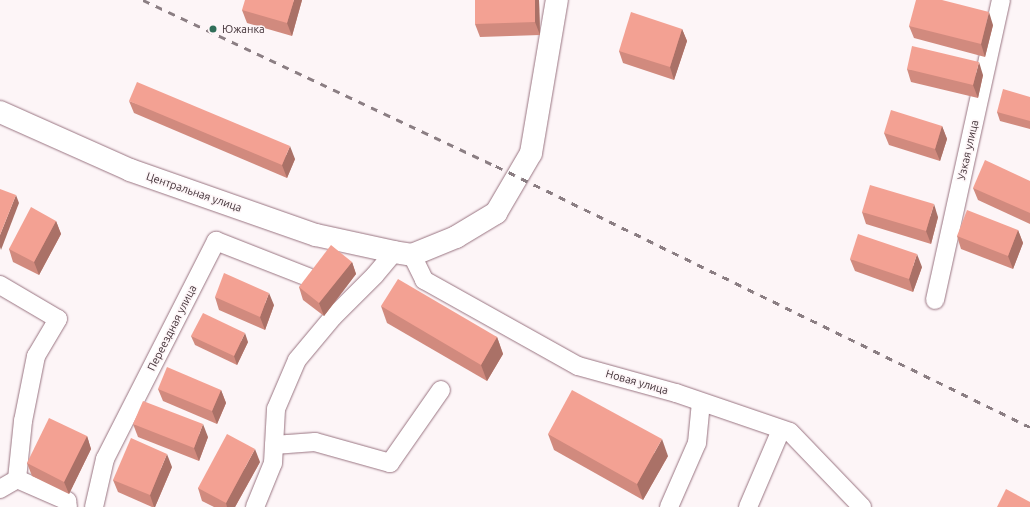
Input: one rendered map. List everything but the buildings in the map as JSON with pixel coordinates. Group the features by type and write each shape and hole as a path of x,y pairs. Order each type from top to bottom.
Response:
{"main road":[{"path":"403,254 456,237 496,213 531,153 557,0"},
{"name":"Центральная улица","path":"0,112 130,170 316,235 403,254"}],"street":[{"name":"Узкая улица","path":"935,300 1001,0"},
{"name":"Переездная улица","path":"94,507 105,459 216,241 308,277"},
{"name":"Новая улица","path":"403,254 424,280 578,366 701,402 790,432 862,507"},
{"path":"255,507 272,463 276,409 297,360 333,317 375,275 403,254"},
{"path":"0,285 58,319 36,356 23,421 17,479"},
{"path":"274,445 315,442 390,463 441,390"},
{"path":"669,507 697,443 701,402"},
{"path":"748,507 781,430"},
{"path":"0,489 17,479"},
{"path":"17,479 67,500 68,507"}],"railway":[{"path":"143,0 496,166 1030,427"}],"place":[{"name":"Южанка","path":"213,29"}]}
